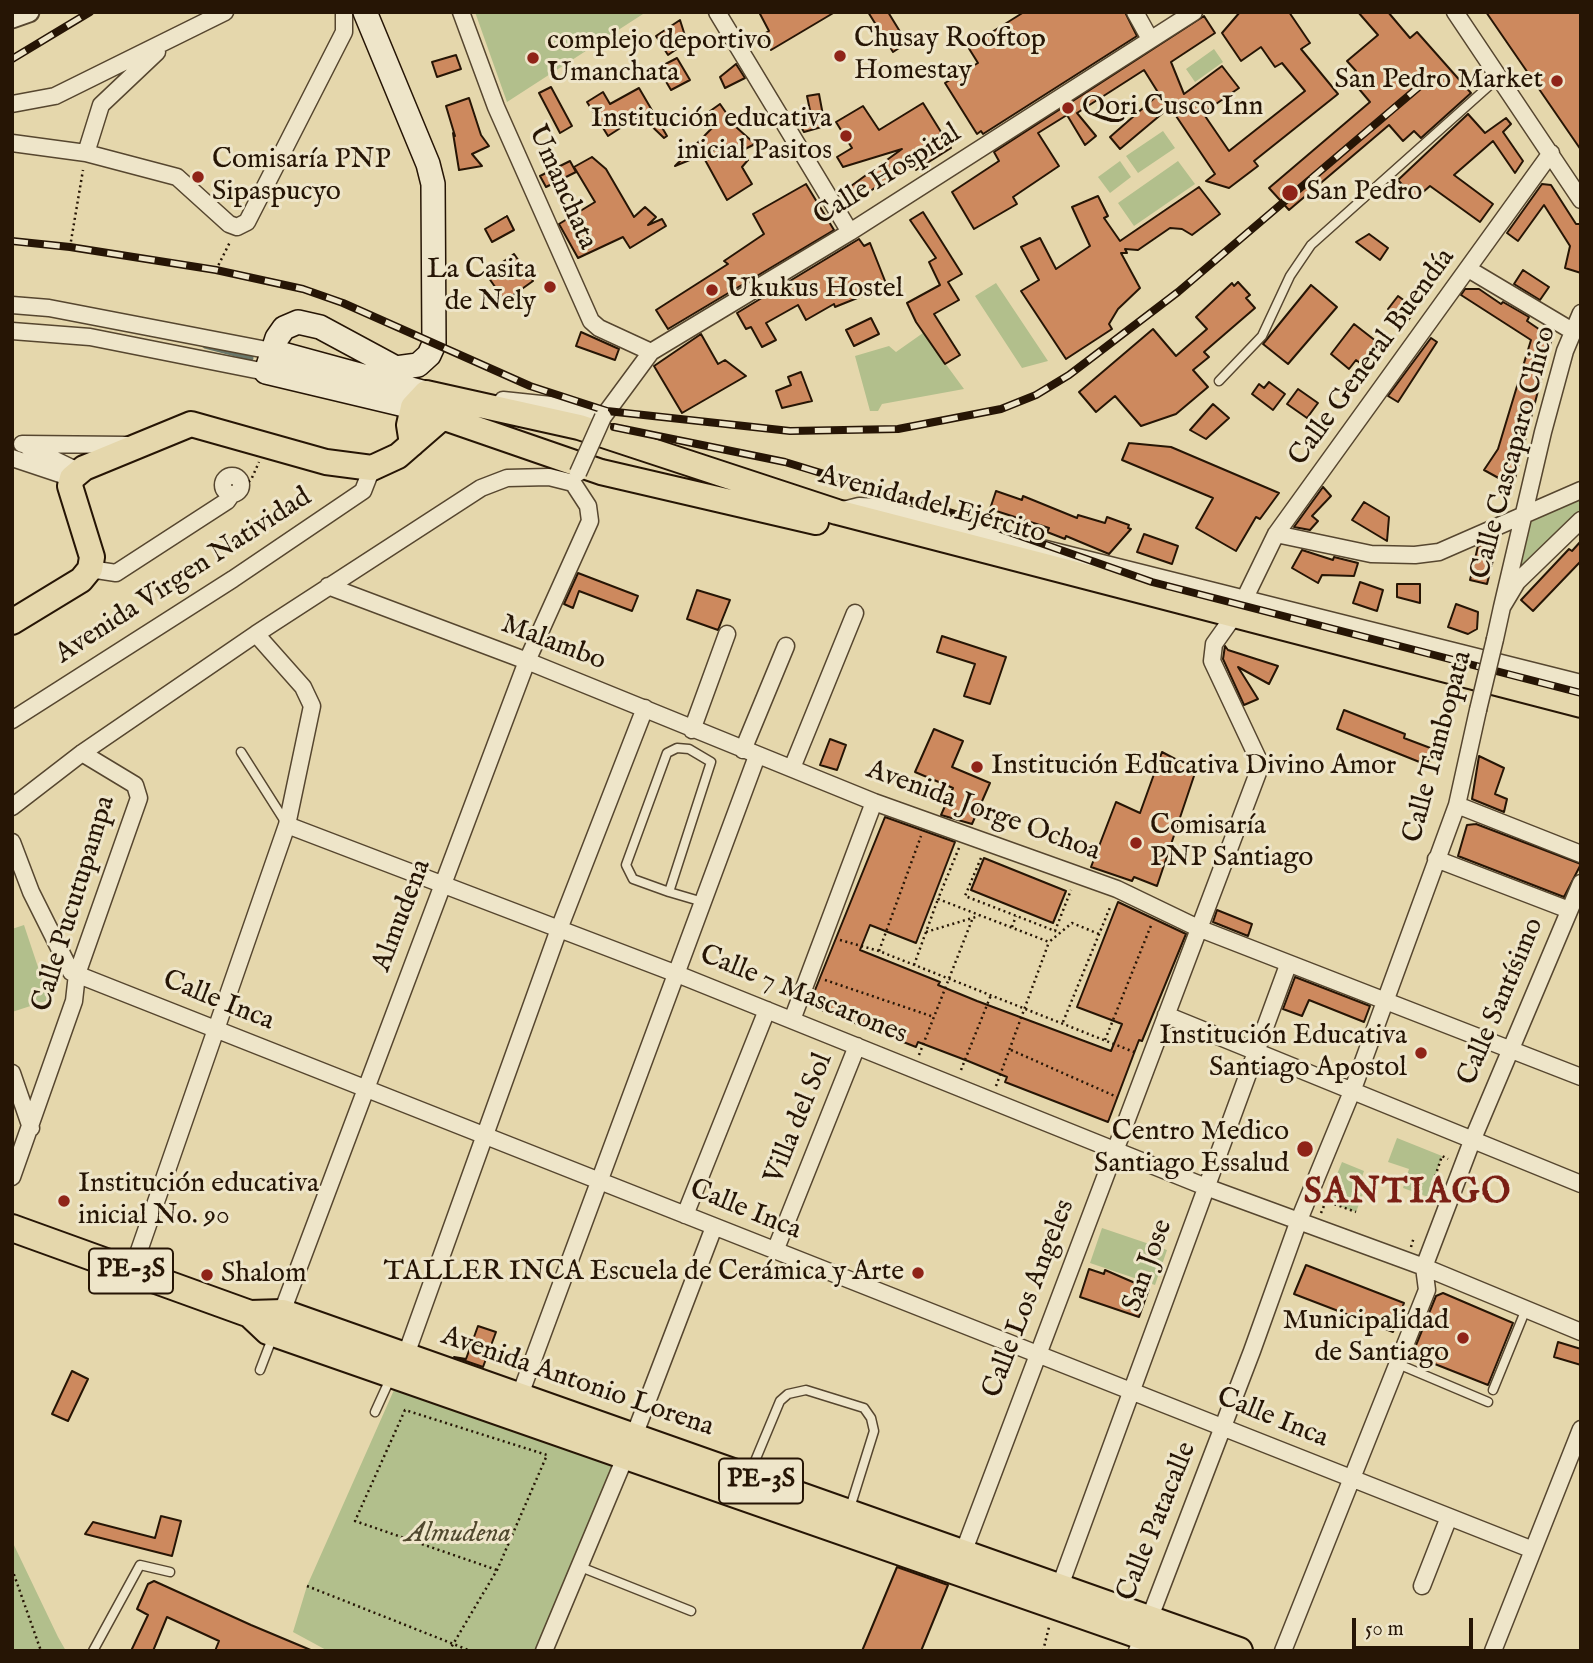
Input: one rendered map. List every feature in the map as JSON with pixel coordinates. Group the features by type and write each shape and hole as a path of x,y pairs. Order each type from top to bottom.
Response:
{"highway":[{"name":"Avenida Antonio Lorena","path":"12,1228 399,1369 516,1406 1057,1595 1142,1635 1185,1651"},
{"name":"Avenida Antonio Lorena","path":"1142,1635 1239,1651"}],"main road":[{"path":"269,362 284,328 298,322 320,327 396,368 418,365 429,355 434,344 433,184 428,164 365,12"},
{"name":"Avenida del Ejército","path":"269,362 433,404 590,430 837,512 1581,705"},
{"path":"12,622 81,580 90,569 92,556 70,494 76,475 187,424 195,424 326,462 372,468 398,456 412,444 433,404"},
{"name":"Avenida del Ejército","path":"433,404 601,472 1235,614 1422,677 1473,686 1581,719"}],"street":[{"path":"12,18 29,12"},
{"path":"12,104 55,96 225,12"},
{"path":"12,143 86,153 177,177 229,224 237,227 247,222 344,32 344,12"},
{"name":"Umanchata","path":"461,12 496,107 592,321 598,328 651,352"},
{"path":"717,12 850,232"},
{"path":"1135,12 1150,38 1194,12"},
{"path":"1455,12 1581,200"},
{"name":"Calle Hospital","path":"651,352 850,232 1150,38"},
{"path":"86,153 101,105 168,41"},
{"name":"Calle General Buendía","path":"1198,929 1260,767 1212,661 1212,649 1235,614 1276,534 1470,270 1551,153"},
{"path":"1470,270 1577,334"},
{"path":"12,305 49,308 269,362"},
{"name":"Calle Cascaparo Chico","path":"1502,607 1521,517 1562,363 1577,334 1581,313"},
{"path":"12,331 90,337 269,362"},
{"path":"12,807 82,753 256,634 481,488 507,478 575,478 603,416 651,352"},
{"path":"433,404 448,392 560,406 603,416"},
{"path":"16,448 137,445"},
{"path":"16,448 76,475"},
{"name":"Avenida Virgen Natividad","path":"12,720 233,579 363,491 372,468"},
{"name":"Almudena","path":"278,1323 527,662 590,521 588,506 575,478"},
{"path":"90,569 117,572 227,501 237,490"},
{"path":"1276,534 1371,554 1415,555 1462,544 1581,490"},
{"name":"Calle Tambopata","path":"1298,1220 1353,1089 1457,805 1502,607 1517,582 1581,520"},
{"name":"Malambo","path":"328,586 645,708 750,753"},
{"path":"792,768 855,613"},
{"name":"Avenida del Ejército","path":"1235,614 1581,683"},
{"path":"132,1271 287,825 312,706 310,696 256,634"},
{"path":"692,730 727,634"},
{"path":"516,1406 704,902 786,646"},
{"path":"399,1369 559,929 645,708"},
{"name":"Calle Pucutupampa","path":"12,1177 74,1001 77,974 139,798 135,785 82,753"},
{"name":"Avenida Jorge Ochoa","path":"750,753 874,802 1117,889 1198,929 1581,1077"},
{"path":"792,1020 874,802"},
{"path":"1457,805 1581,853"},
{"name":"Calle 7 Mascarones","path":"287,825 677,974 1206,1187 1424,1267 1581,1332"},
{"path":"12,842 31,892 71,972 77,974"},
{"path":"1436,859 1569,910"},
{"name":"Calle Santísimo","path":"1283,1651 1427,1290 1424,1267 1472,1141 1581,883"},
{"name":"Calle Los Angeles","path":"960,1562 1198,929"},
{"name":"San Jose","path":"1057,1595 1288,965"},
{"name":"Calle Inca","path":"77,974 1533,1550"},
{"path":"685,1215 767,1010"},
{"path":"1166,1015 1581,1184"},
{"name":"Villa del Sol","path":"775,1251 857,1046"},
{"path":"12,1073 31,1128"},
{"path":"1223,1428 1298,1220"},
{"path":"544,1651 630,1446 714,1227"},
{"name":"Calle Patacalle","path":"1142,1635 1223,1428"},
{"path":"1493,1651 1581,1429"},
{"path":"1422,1586 1450,1517"}],"lane":[{"path":"1219,381 1262,336 1290,276 1311,245 1499,78"},
{"path":"669,892 711,762 689,749 677,748 667,753 626,864 634,879 669,892 704,902"},
{"path":"241,752 287,825"},
{"path":"1493,1390 1526,1310"},
{"path":"260,1370 278,1323"},
{"path":"1398,1364 1488,1402"},
{"path":"375,1412 399,1369"},
{"path":"745,1486 780,1401 788,1394 806,1390 864,1408 872,1418 874,1431 845,1521"},
{"path":"93,1651 133,1572 140,1565 170,1572"},
{"path":"578,1566 691,1611"}],"path":[{"path":"69,247 86,153"},
{"path":"216,270 237,227"},
{"path":"237,490 251,480 271,446"},
{"path":"879,951 924,827"},
{"path":"914,965 965,835"},
{"path":"985,849 965,896 1055,931 1073,884"},
{"path":"1063,1024 1117,889"},
{"path":"938,900 1049,942"},
{"path":"1105,1040 1155,914"},
{"path":"926,932 972,920 981,915"},
{"path":"1012,927 1016,916"},
{"path":"915,1068 972,920"},
{"path":"992,1099 1049,942 1072,923 1099,934"},
{"path":"826,931 830,937 879,951 1150,1058"},
{"path":"815,977 934,1017"},
{"path":"959,1075 991,995"},
{"path":"1011,1051 1123,1100"},
{"path":"1428,1197 1442,1156 1464,1165"},
{"path":"1316,1227 1326,1200 1356,1212"},
{"path":"449,1651 497,1570 547,1455 405,1410 355,1521 497,1570"},
{"path":"12,1569 41,1651"},
{"path":"307,1586 471,1651"},
{"path":"1043,1651 1057,1595"}],"green space":[{"name":"complejo deportivo Umanchata","path":"475,12 642,12 643,14 507,102"},
{"path":"1214,49 1223,62 1195,82 1186,69"},
{"path":"1163,131 1175,148 1138,173 1126,156"},
{"path":"1120,161 1131,177 1110,193 1098,177"},
{"path":"1178,161 1195,184 1134,226 1118,203"},
{"path":"996,283 1048,361 1022,368 975,296"},
{"path":"923,333 964,389 882,404 878,411 870,411 855,356 889,346 896,352"},
{"path":"1581,499 1581,513 1520,571 1531,522"},
{"path":"24,925 49,1000 12,1012 12,929"},
{"path":"1397,1138 1442,1156 1428,1197 1403,1188 1409,1169 1388,1162"},
{"path":"1342,1162 1364,1171 1357,1191 1363,1194 1356,1212 1326,1201"},
{"path":"1102,1228 1167,1250 1155,1285 1090,1263"},
{"name":"Almudena","path":"394,1390 620,1467 544,1651 328,1651 293,1632 307,1586"},
{"path":"12,1541 58,1637 66,1651 12,1651"}],"building":[{"path":"759,12 835,12 771,50 762,35 769,31"},
{"path":"868,12 888,12 907,43 893,52"},
{"path":"1024,12 1125,12 1137,36 983,134 981,131 977,134 945,83 978,63 968,47"},
{"path":"1240,12 1289,12 1310,43 1301,49 1338,94 1254,161 1258,166 1229,188 1206,181 1215,174 1170,107 1120,149 1110,137 1159,94 1144,70 1077,113 1096,136 1085,145 1067,115 1038,133 1059,166 1013,197 1017,204 974,229 952,192 999,161 994,152 1204,16 1215,33 1171,62 1184,94 1222,66 1239,88 1203,113 1229,151 1305,91 1282,63 1275,67 1261,47 1241,61 1222,33"},
{"path":"1358,12 1388,12 1410,38 1417,32 1471,93 1421,138 1414,131 1403,141 1389,125 1289,210 1269,188 1370,102 1349,77 1356,71 1347,61 1378,35"},
{"name":"San Pedro Market","path":"1486,12 1581,12 1581,150"},
{"path":"680,20 687,42 668,55 656,36"},
{"path":"456,55 461,69 437,77 432,62"},
{"path":"677,58 690,80 671,90 658,68"},
{"path":"736,64 745,78 725,88 720,77"},
{"path":"551,87 572,126 560,133 539,93"},
{"path":"639,88 667,136 664,138 637,112 639,116 608,136 587,102 603,92 610,104"},
{"path":"819,94 825,126 804,132 798,122 811,115 807,96"},
{"path":"469,98 481,135 489,146 472,154 482,166 459,170 453,133 455,136 446,106"},
{"path":"923,103 951,148 916,170 913,166 876,187 848,207 840,194 902,149 843,167 837,157 852,148 836,122 863,106 879,130"},
{"path":"720,104 736,127 755,144 739,152 748,160 742,167 752,184 727,200 704,158 714,150 675,166 714,126 706,114"},
{"path":"1468,114 1485,133 1506,118 1511,124 1503,132 1523,161 1515,173 1493,141 1454,175 1493,204 1480,222 1430,186 1415,199 1398,180"},
{"path":"592,157 606,169 634,217 645,207 656,217 648,225 662,219 666,226 630,248 623,237 578,258 559,224 595,202 574,167"},
{"path":"570,161 576,172 546,187 540,176"},
{"path":"806,184 834,230 668,329 656,310 728,264 724,261 764,234 753,214"},
{"path":"1542,184 1551,185 1576,224 1581,224 1581,273 1565,268 1570,246 1544,205 1518,241 1507,233"},
{"path":"1199,187 1220,214 1192,235 1182,229 1170,228 1138,250 1125,249 1127,253 1121,253 1140,288 1118,309 1109,324 1112,329 1066,359 1021,291 1039,280 1021,247 1040,238 1056,269 1090,246 1072,207 1098,196 1108,216 1104,218 1120,241"},
{"path":"923,212 962,274 948,282 959,300 934,314 960,355 945,364 916,322 907,303 940,285 929,262 936,258 910,220"},
{"path":"507,216 514,230 492,242 485,229"},
{"path":"1369,234 1388,248 1380,260 1356,242"},
{"path":"859,239 864,246 870,243 887,286 835,307 834,304 806,320 798,305 766,323 776,340 762,347 751,327 746,329 737,313"},
{"path":"514,254 533,281 505,301 486,274"},
{"path":"1523,270 1549,287 1540,300 1514,284"},
{"path":"1238,282 1250,295 1246,298 1255,308 1204,352 1209,357 1193,370 1208,387 1176,414 1141,426 1115,396 1096,412 1079,392 1153,329 1176,356 1207,329 1196,317 1232,283 1234,286"},
{"path":"1311,285 1337,307 1288,364 1263,344"},
{"path":"1465,289 1479,289 1501,304 1503,302 1529,317 1527,321 1552,338 1513,486 1484,470 1498,449 1531,340 1461,295"},
{"path":"1398,296 1416,309 1407,322 1388,309"},
{"path":"871,318 879,334 854,346 846,330"},
{"path":"1354,324 1381,345 1364,366 1356,360 1349,369 1331,354"},
{"path":"581,332 619,349 615,360 576,346"},
{"path":"701,334 718,364 725,360 746,376 682,413 654,366"},
{"path":"1431,338 1437,342 1398,402 1388,396"},
{"path":"801,372 812,401 782,408 776,391 791,385 788,377"},
{"path":"1269,382 1285,394 1273,410 1252,394 1259,384 1264,388"},
{"path":"1298,389 1318,403 1307,418 1287,404"},
{"path":"1213,404 1229,418 1206,439 1190,430"},
{"path":"1129,443 1171,447 1279,493 1260,519 1256,517 1236,551 1196,528 1213,498 1122,460"},
{"path":"1323,487 1331,496 1312,516 1318,521 1310,530 1294,527"},
{"path":"996,491 1022,500 1023,496 1077,518 1078,515 1105,523 1107,517 1129,525 1128,528 1131,529 1109,554 1066,536 1065,539 1047,532 1049,528 990,509"},
{"path":"1364,502 1389,517 1387,541 1352,520"},
{"path":"1144,534 1178,546 1172,564 1137,552"},
{"path":"1581,541 1581,561 1533,611 1521,600 1569,549 1572,551"},
{"path":"1478,546 1496,548 1487,584 1470,580"},
{"path":"1302,550 1333,560 1334,557 1358,563 1354,576 1322,575 1318,583 1292,568"},
{"path":"578,573 638,596 632,611 579,591 573,608 564,604"},
{"path":"1360,582 1383,590 1377,611 1353,603"},
{"path":"1397,584 1420,584 1420,603 1397,597"},
{"path":"697,590 730,600 718,630 687,619"},
{"path":"1456,604 1478,612 1477,629 1468,634 1448,627"},
{"path":"942,636 1006,657 990,704 964,696 975,664 937,652"},
{"path":"1225,646 1228,650 1278,666 1269,684 1238,667 1258,699 1244,705 1223,659"},
{"path":"1344,710 1405,734 1404,738 1433,749 1427,765 1337,729"},
{"path":"934,729 963,741 952,767 990,783 972,824 941,815 953,788 915,772"},
{"path":"830,739 846,745 837,770 820,765"},
{"path":"1162,752 1196,770 1157,886 1134,877 1132,881 1091,867 1116,802 1140,813"},
{"path":"1479,756 1504,768 1495,794 1507,799 1504,812 1472,799"},
{"path":"885,817 955,842 916,943 870,925 860,950 940,982 938,985 977,1001 1111,1051 1122,1024 1077,1007 1118,902 1186,934 1142,1041 1139,1040 1108,1122 1005,1082 1007,1077 968,1061 918,1042 916,1047 809,1005"},
{"path":"1476,824 1581,864 1564,897 1458,856 1467,825"},
{"path":"984,858 1066,891 1053,923 971,890"},
{"path":"1217,910 1252,924 1248,936 1213,922"},
{"path":"1295,977 1370,1006 1364,1022 1309,1000 1302,1016 1283,1009"},
{"path":"1306,1265 1404,1303 1393,1332 1294,1294"},
{"path":"1089,1269 1104,1274 1105,1270 1149,1289 1139,1317 1080,1297"},
{"path":"1443,1293 1513,1323 1488,1385 1412,1355 1436,1296"},
{"path":"478,1326 496,1332 483,1367 454,1357 466,1359"},
{"path":"1558,1342 1581,1349 1581,1365 1554,1357"},
{"path":"72,1371 88,1379 68,1421 52,1414"},
{"path":"161,1516 181,1521 172,1556 85,1534 93,1522 155,1538"},
{"path":"897,1567 948,1585 921,1651 862,1651"},
{"path":"154,1581 313,1651 215,1651 219,1641 167,1617 153,1651 131,1651 148,1615 137,1609 148,1584"}],"waterway":[{"path":"205,346 251,358"}],"railway":[{"path":"12,59 90,12"},
{"path":"12,241 70,247 216,270 303,289 343,303 530,386 607,411 790,431 898,429 1001,409 1036,395 1069,375 1178,292 1420,86"},
{"path":"614,427 785,462 975,520 1152,582 1581,693"}],"place":[{"name":"Chusay Rooftop Homestay","path":"840,56"},
{"name":"complejo deportivo Umanchata","path":"533,58"},
{"name":"San Pedro Market","path":"1557,81"},
{"name":"Qori Cusco Inn","path":"1068,108"},
{"name":"Institución educativa inicial Pasitos","path":"846,136"},
{"name":"Comisaría PNP Sipaspucyo","path":"198,177"},
{"name":"San Pedro","path":"1290,193"},
{"name":"La Casita de Nely","path":"550,287"},
{"name":"Ukukus Hostel","path":"712,290"},
{"name":"Institución Educativa Divino Amor","path":"977,767"},
{"name":"Comisaría PNP Santiago","path":"1136,843"},
{"name":"Institución Educativa Santiago Apostol","path":"1421,1053"},
{"name":"Centro Medico Santiago Essalud","path":"1305,1149"},
{"name":"Institución educativa inicial No. 90","path":"64,1201"},
{"name":"TALLER INCA Escuela de Cerámica y Arte","path":"918,1273"},
{"name":"Shalom","path":"207,1275"},
{"name":"Municipalidad de Santiago","path":"1463,1338"}],"district":[{"name":"SANTIAGO","path":"1408,1195"}]}
